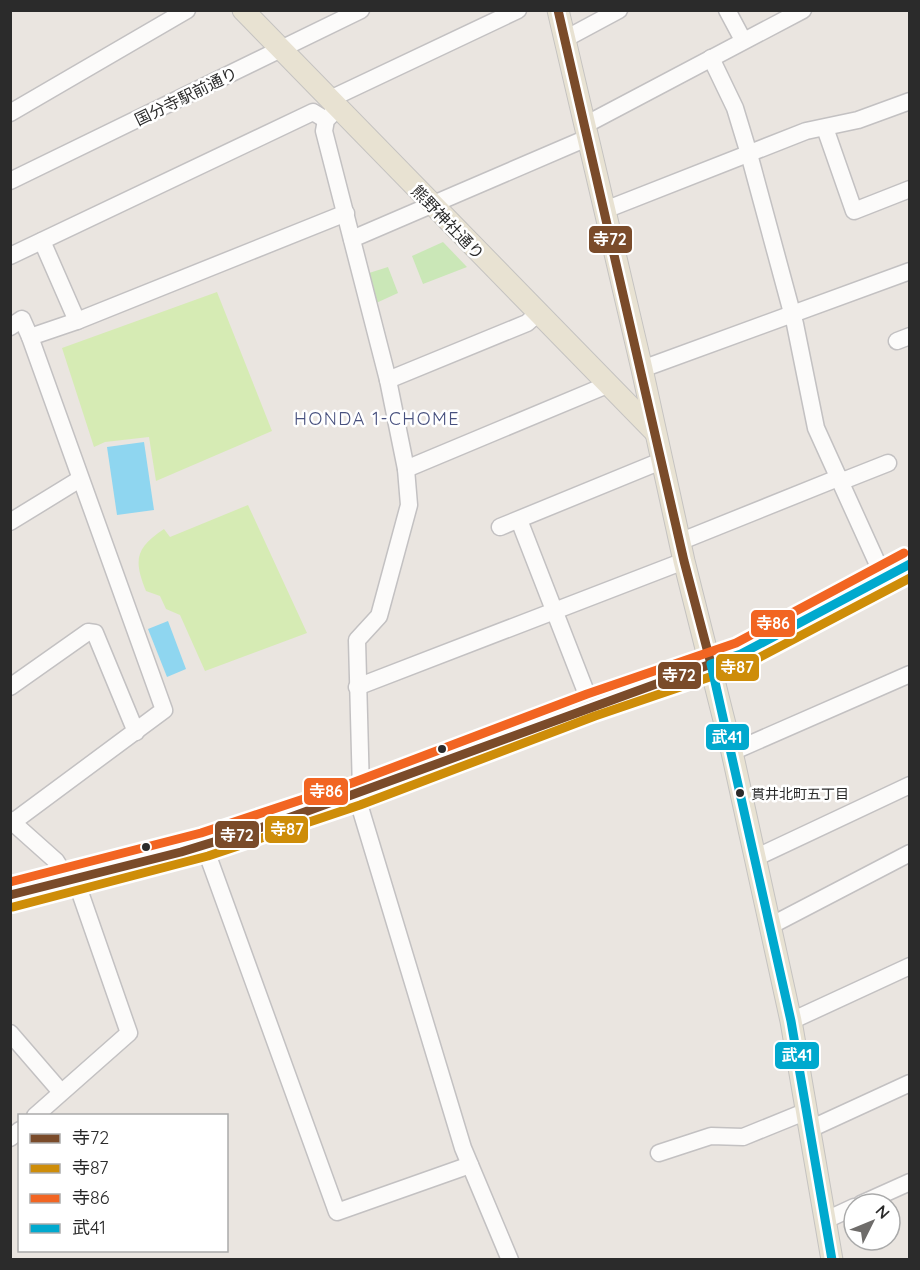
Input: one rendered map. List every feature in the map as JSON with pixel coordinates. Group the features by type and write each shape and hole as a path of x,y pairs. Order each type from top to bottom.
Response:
{"main road":[{"name":"熊野神社通り","path":"243,10 282,50 331,109 431,205 654,432"},
{"path":"558,10 642,369 681,551 732,752 791,1021 832,1260"},
{"path":"10,894 204,845 358,792 591,705 741,654 909,564"}],"street":[{"path":"10,113 187,10"},
{"name":"国分寺駅前通り","path":"10,181 361,10"},
{"path":"10,256 313,112 331,109 518,10"},
{"path":"564,39 619,10"},
{"path":"728,10 743,40"},
{"path":"352,238 431,205 586,132 743,40 803,10"},
{"path":"711,58 735,108 749,154 793,316 816,428 884,578"},
{"path":"605,210 806,131 858,120 909,101"},
{"path":"331,109 324,131 388,380 406,469 409,505 379,616 357,640 358,792 452,1114 470,1165 510,1260"},
{"path":"825,128 854,211 909,189"},
{"path":"30,337 77,321 346,213"},
{"path":"42,241 77,321"},
{"path":"642,369 793,316 909,271"},
{"path":"388,380 527,323 537,314"},
{"path":"10,327 22,319 30,337 164,710 12,821 56,861 71,879 129,1033 37,1114"},
{"path":"406,469 607,385"},
{"path":"500,527 661,461"},
{"path":"357,687 555,611 838,478 844,480 888,463"},
{"path":"11,521 80,479"},
{"path":"519,520 591,705"},
{"path":"10,687 88,632 95,633 136,732"},
{"path":"732,752 909,674"},
{"path":"755,858 909,784"},
{"path":"204,845 337,1212 470,1165"},
{"path":"770,926 909,854"},
{"path":"791,1021 909,966"},
{"path":"10,1033 62,1092"},
{"path":"659,1153 711,1136 743,1137 809,1120 909,1083"},
{"path":"887,1192 909,1182"},
{"path":"826,1220 842,1213"}],"green space":[{"path":"443,242 467,267 423,284 412,256"},
{"path":"388,267 398,293 374,304 369,273"},
{"path":"217,292 272,431 156,481 149,437 105,442 94,447 62,348"},
{"path":"248,505 307,633 205,671 180,615 166,609 160,596 146,591 139,570 140,555 148,542 164,529 170,537"}],"water":[{"path":"144,442 154,510 117,515 107,447"},
{"path":"168,621 186,669 167,677 148,629"}],"transit line":[{"name":"寺72","path":"10,895 181,852 269,825 711,664 684,561 558,10"},
{"name":"寺86","path":"10,882 201,833 352,783 587,694 736,643 904,553"},
{"name":"武41","path":"832,1260 791,1021 711,664 741,654 910,564"},
{"name":"寺87","path":"13,907 208,856 360,805 595,716 745,665 910,578"}],"place":[{"name":"貫井北町五丁目","path":"740,793"}],"district":[{"name":"HONDA 1-CHOME","path":"377,419"}]}
